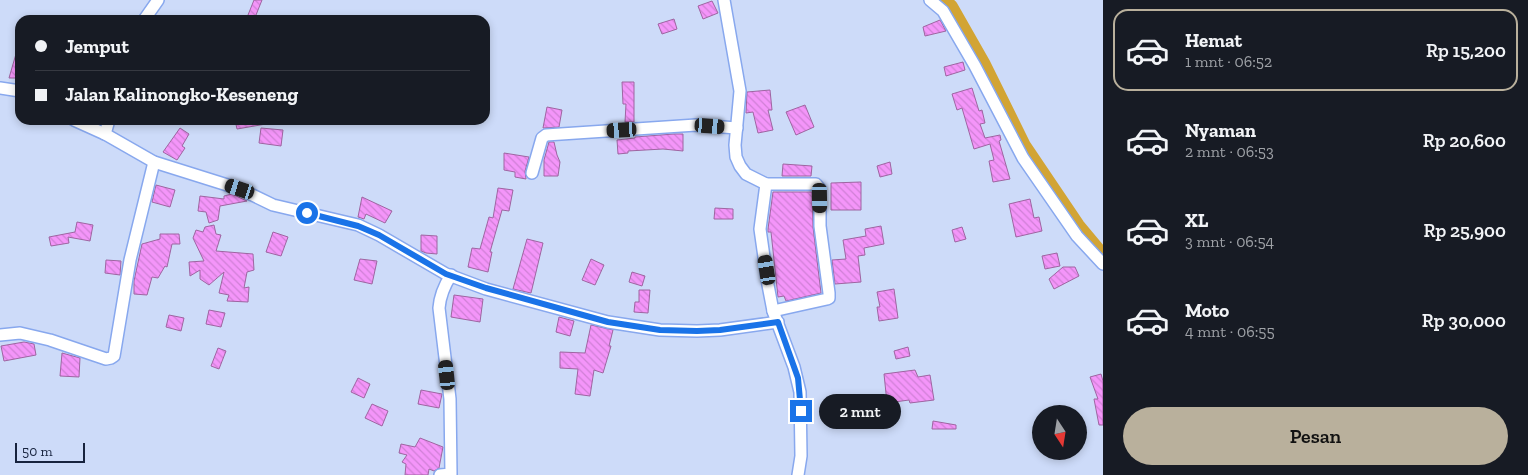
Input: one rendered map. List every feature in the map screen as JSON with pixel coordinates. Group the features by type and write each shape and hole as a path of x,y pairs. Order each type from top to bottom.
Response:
{"street":[{"path":"148,15 158,0"},
{"path":"85,125 154,162 240,189 273,205 358,226 379,235 451,276 486,288 608,322 660,330 720,330 775,317 829,298 820,226 820,189 816,184 766,184 749,176 740,166 735,153 740,91 724,0"},
{"path":"930,0 943,11 948,19 1023,158 1077,236 1103,264"},
{"path":"0,88 15,90"},
{"path":"105,134 108,125"},
{"path":"532,173 542,138 546,135 696,125 736,128"},
{"path":"0,335 20,334 50,340 106,359 114,356 130,260 154,162"},
{"path":"766,184 760,229 775,317 796,373 800,392 801,456 798,475"},
{"path":"440,475 451,474 450,399 439,308 443,288 451,276"}],"building":[{"path":"254,0 262,0 256,15 248,15"},
{"path":"712,1 718,13 703,19 698,6"},
{"path":"674,19 677,29 662,34 658,24"},
{"path":"940,20 946,31 925,36 923,27"},
{"path":"15,57 15,78 9,78"},
{"path":"963,62 965,70 946,76 944,67"},
{"path":"622,82 634,82 634,122 625,122 626,104 623,104"},
{"path":"972,88 979,111 982,110 985,123 980,124 985,138 1000,135 1001,140 999,141 1010,179 993,182 989,161 994,160 990,144 974,149 962,108 957,110 952,94"},
{"path":"770,90 772,110 768,110 773,130 758,133 753,112 746,113 747,92"},
{"path":"805,105 814,127 796,135 786,112"},
{"path":"547,107 562,110 559,127 543,128"},
{"path":"236,125 260,125 237,129"},
{"path":"180,128 189,134 182,146 185,148 177,160 163,152"},
{"path":"261,128 283,130 281,146 259,143"},
{"path":"683,134 683,151 663,149 628,151 628,153 618,154 617,140"},
{"path":"549,142 554,142 560,162 558,176 544,176 544,160"},
{"path":"504,153 529,157 525,171 526,179 515,177 515,172 504,170"},
{"path":"890,162 892,174 880,177 877,166"},
{"path":"783,164 812,166 811,176 782,176"},
{"path":"861,182 861,210 831,210 831,183"},
{"path":"156,185 175,190 170,207 152,202"},
{"path":"498,188 513,190 509,211 502,210 490,252 492,252 488,272 468,267 472,248 480,249 489,217 493,218"},
{"path":"773,192 812,192 813,227 821,293 786,301 784,296 778,297 771,232 768,232"},
{"path":"232,194 247,201 220,206 218,220 209,223 206,212 198,211 200,196 224,199 224,196"},
{"path":"362,197 392,211 385,223 366,214 364,219 358,217"},
{"path":"1030,199 1034,218 1039,217 1042,231 1016,237 1009,204"},
{"path":"715,208 733,209 733,219 714,219"},
{"path":"77,222 93,225 90,241 68,237 69,243 51,246 49,237 75,232"},
{"path":"214,225 216,234 221,235 216,251 253,254 254,270 247,272 244,288 249,287 248,302 227,301 229,295 219,293 224,272 209,285 200,279 200,270 190,276 189,262 204,261 193,238 196,230 203,232 205,227"},
{"path":"881,226 884,244 864,248 865,255 858,256 861,282 835,284 832,260 846,259 843,240 866,236 865,229"},
{"path":"962,227 966,239 955,242 952,230"},
{"path":"273,232 288,237 281,256 266,252"},
{"path":"160,234 179,234 180,244 172,244 167,267 165,266 158,278 152,277 147,295 134,294 134,281 142,244 160,239"},
{"path":"421,235 437,236 437,254 421,251"},
{"path":"527,239 543,243 531,293 513,289"},
{"path":"1057,253 1060,266 1045,269 1042,256"},
{"path":"360,259 377,261 372,284 354,280"},
{"path":"591,259 604,265 595,285 582,280"},
{"path":"106,260 121,261 120,275 105,273"},
{"path":"1063,267 1075,267 1079,276 1054,289 1049,279"},
{"path":"632,272 645,276 642,286 629,282"},
{"path":"894,289 898,318 879,321 877,307 880,307 877,292"},
{"path":"639,290 650,290 648,313 634,312 635,302 639,302"},
{"path":"454,295 483,299 480,322 451,317"},
{"path":"209,310 225,313 221,327 206,324"},
{"path":"169,315 184,318 181,331 166,327"},
{"path":"559,317 574,321 570,336 556,332"},
{"path":"591,325 613,330 609,346 611,346 603,373 594,370 590,396 575,394 578,369 560,368 560,352 585,353"},
{"path":"24,342 34,344 36,355 4,361 1,346"},
{"path":"908,347 910,356 896,359 894,351"},
{"path":"218,348 226,351 219,369 211,366"},
{"path":"62,353 80,358 79,377 60,376"},
{"path":"915,370 918,377 930,375 934,400 910,403 909,400 887,403 884,374"},
{"path":"1101,374 1103,381 1103,425 1099,425 1094,399 1098,399 1090,377"},
{"path":"358,378 370,384 364,398 351,392"},
{"path":"421,390 442,394 439,408 418,404"},
{"path":"372,404 388,411 382,426 365,418"},
{"path":"933,421 956,425 956,429 932,429"},
{"path":"420,438 443,447 439,468 434,471 429,469 428,475 405,475 406,464 402,462 407,455 399,453 401,444 415,447"}],"waterway":[{"path":"942,0 950,7 983,65 1023,146 1077,226 1102,256"}],"route":[{"path":"307,213 358,226 379,235 446,274 486,288 608,322 660,330 697,331 720,330 778,322 798,378 801,411"}]}
